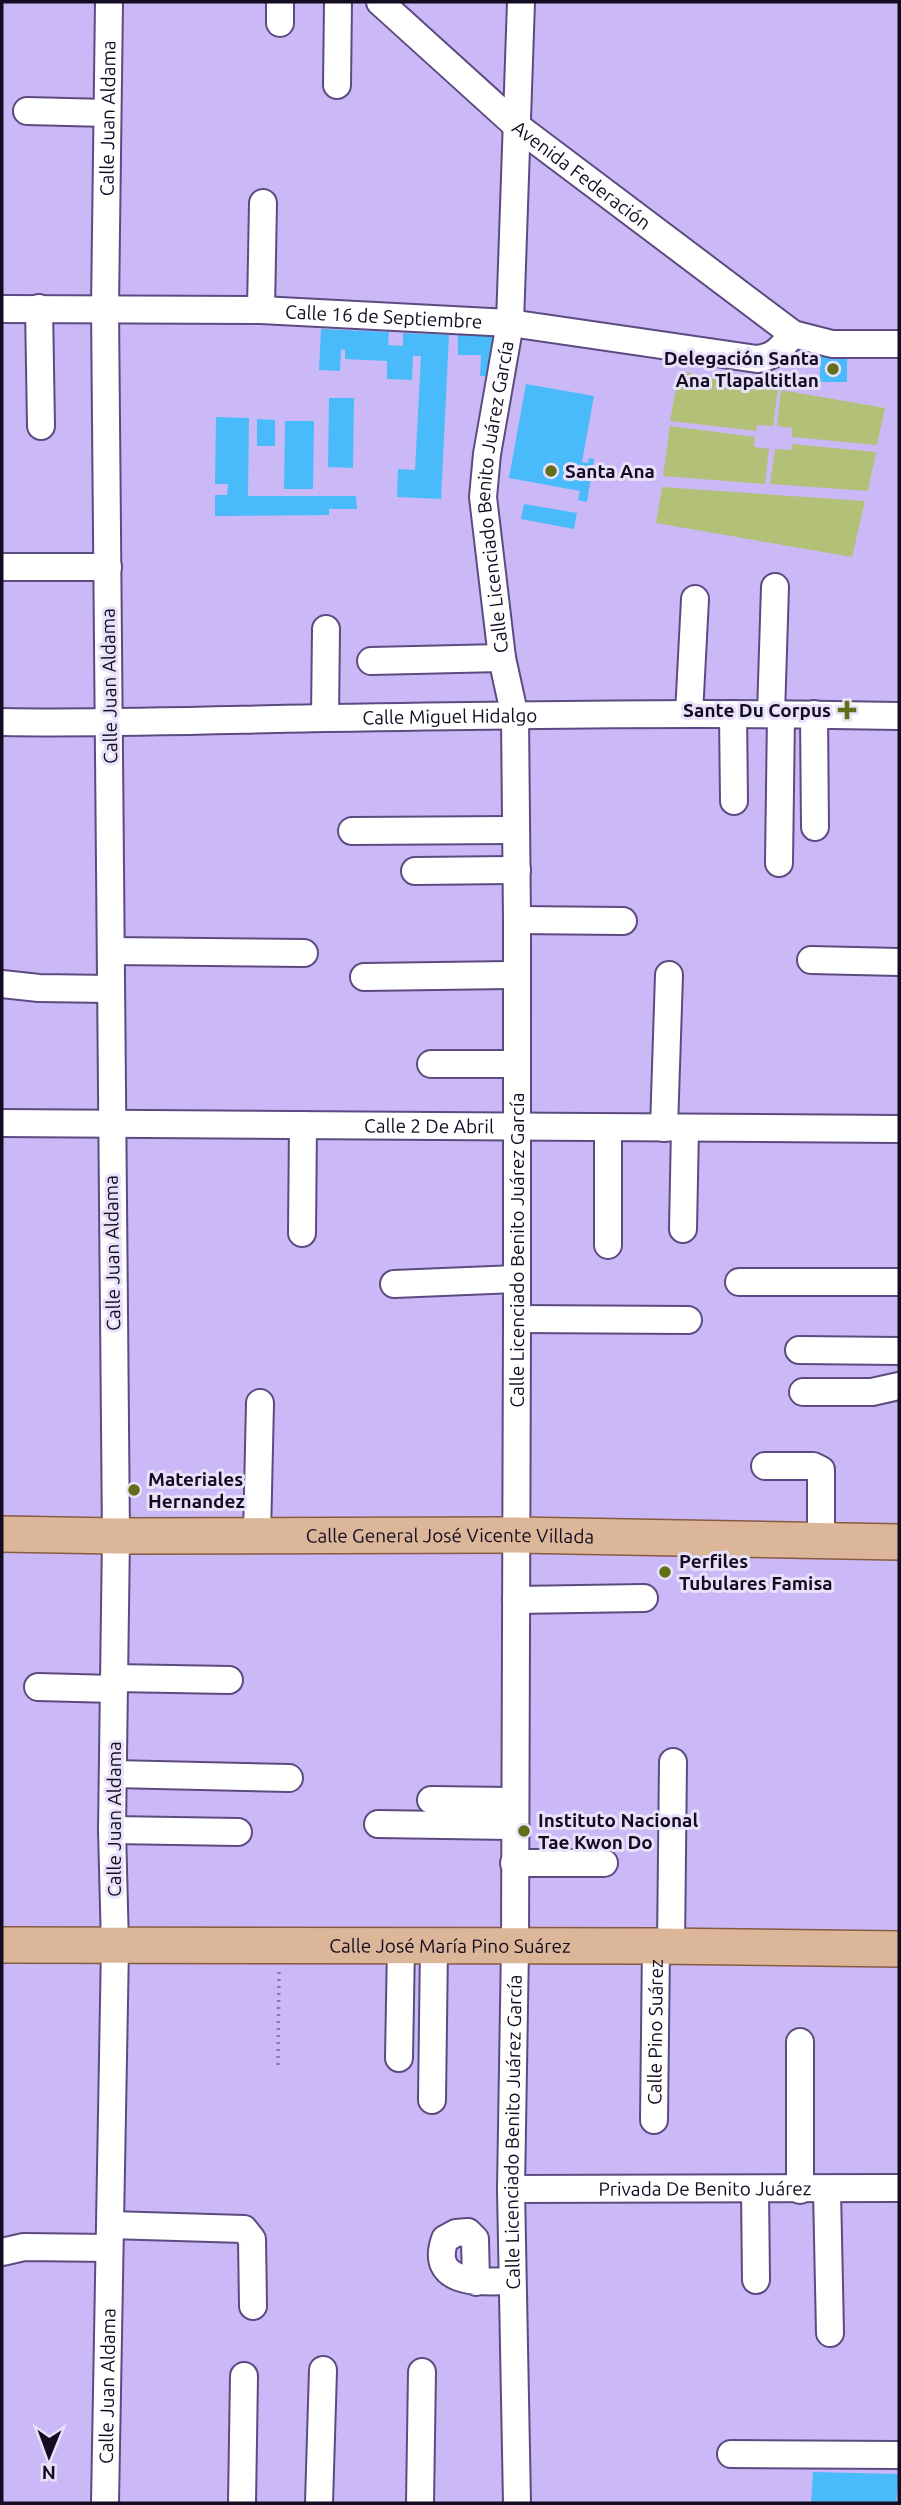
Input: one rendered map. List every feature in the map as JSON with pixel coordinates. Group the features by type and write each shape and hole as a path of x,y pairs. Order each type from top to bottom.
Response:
{"main road":[{"name":"Calle General José Vicente Villada","path":"2,1534 516,1535 899,1542"},
{"name":"Calle José María Pino Suárez","path":"2,1945 899,1949"}],"street":[{"name":"Calle Juan Aldama","path":"105,2503 115,1946 112,1830 116,1536 105,308 109,2"},
{"path":"337,85 338,2"},
{"name":"Avenida Federación","path":"380,2 518,127 793,334"},
{"name":"Calle Licenciado Benito Juárez García","path":"517,2503 511,2189 515,1947 517,1319 515,717 502,658 483,496 487,454 510,323 521,2"},
{"path":"27,111 107,113"},
{"path":"261,310 263,203"},
{"path":"39,308 41,426"},
{"name":"Calle 16 de Septiembre","path":"2,309 261,310 510,323 757,359 776,354 793,334"},
{"path":"793,334 832,344 899,344"},
{"path":"2,567 108,567"},
{"path":"775,587 779,863"},
{"path":"689,714 695,599"},
{"path":"325,718 326,629"},
{"path":"371,661 502,658"},
{"name":"Calle Miguel Hidalgo","path":"2,722 110,724 325,718 689,714 899,716"},
{"path":"733,714 734,801"},
{"path":"814,714 815,827"},
{"path":"352,831 516,830"},
{"path":"415,871 517,870"},
{"path":"517,920 622,921"},
{"path":"111,951 304,953"},
{"path":"811,960 899,962"},
{"path":"364,977 517,975"},
{"path":"669,975 682,1229"},
{"path":"2,984 39,988 111,989"},
{"path":"431,1064 517,1065"},
{"name":"Calle 2 De Abril","path":"2,1123 899,1129"},
{"path":"302,1233 303,1125"},
{"path":"608,1128 608,1245"},
{"path":"394,1284 517,1279"},
{"path":"739,1282 899,1282"},
{"path":"517,1319 688,1320"},
{"path":"799,1350 899,1351"},
{"path":"803,1392 872,1392 899,1386"},
{"path":"872,1392 899,1401"},
{"path":"257,1536 260,1403"},
{"path":"765,1466 813,1465 821,1470 821,1540"},
{"path":"516,1600 644,1598"},
{"path":"38,1687 229,1680"},
{"name":"Calle Pino Suárez","path":"654,2120 673,1762"},
{"path":"113,1774 289,1778"},
{"path":"431,1800 514,1813"},
{"path":"378,1824 514,1813"},
{"path":"112,1830 238,1832"},
{"path":"514,1863 604,1863"},
{"path":"399,2058 417,1946"},
{"path":"417,1946 432,2100"},
{"path":"800,2042 800,2190"},
{"name":"Privada De Benito Juárez","path":"511,2189 899,2188"},
{"path":"755,2190 756,2280"},
{"path":"827,2190 830,2333"},
{"path":"2,2252 109,2237 244,2229 252,2239 253,2306"},
{"path":"476,2282 512,2281"},
{"path":"319,2503 323,2370"},
{"path":"419,2503 422,2372"},
{"path":"242,2503 244,2376"},
{"path":"731,2454 899,2455"}],"path":[{"path":"278,2065 279,1947"}],"green space":[{"path":"679,371 778,389 773,426 757,425 756,431 670,421"},
{"path":"781,390 885,408 877,445 792,437 792,428 777,426"},
{"path":"670,426 755,437 754,447 769,449 765,484 663,476"},
{"path":"792,444 876,452 868,491 770,484 775,449 791,450"},
{"path":"662,487 865,501 852,557 656,523"}],"building":[{"path":"321,329 389,332 388,345 403,346 403,333 449,335 441,499 397,497 398,469 415,470 421,356 413,356 412,380 387,379 387,361 345,359 345,350 341,349 340,371 319,370"},
{"path":"458,335 498,335 497,377 480,376 481,355 458,355"},
{"name":"Delegación Santa Ana Tlapaltitlan","path":"820,357 847,357 847,382 820,382"},
{"path":"526,384 594,396 582,462 588,463 589,458 594,459 587,502 578,500 580,491 509,478"},
{"path":"329,398 354,398 353,468 328,467"},
{"path":"216,417 249,418 248,496 356,496 357,509 329,509 329,515 215,516 215,495 227,495 228,484 215,484"},
{"path":"257,419 275,420 275,446 257,446"},
{"path":"285,421 314,421 313,489 284,489"},
{"path":"524,504 577,513 574,529 521,519"},
{"path":"813,2472 899,2474 896,2503 811,2503"}],"place":[{"name":"Delegación Santa Ana Tlapaltitlan","path":"833,369"},
{"name":"Santa Ana","path":"551,471"},
{"name":"Sante Du Corpus","path":"847,710"},
{"name":"Materiales Hernandez","path":"134,1490"},
{"name":"Perfiles Tubulares Famisa","path":"665,1572"},
{"name":"Instituto Nacional Tae Kwon Do","path":"524,1831"}]}
